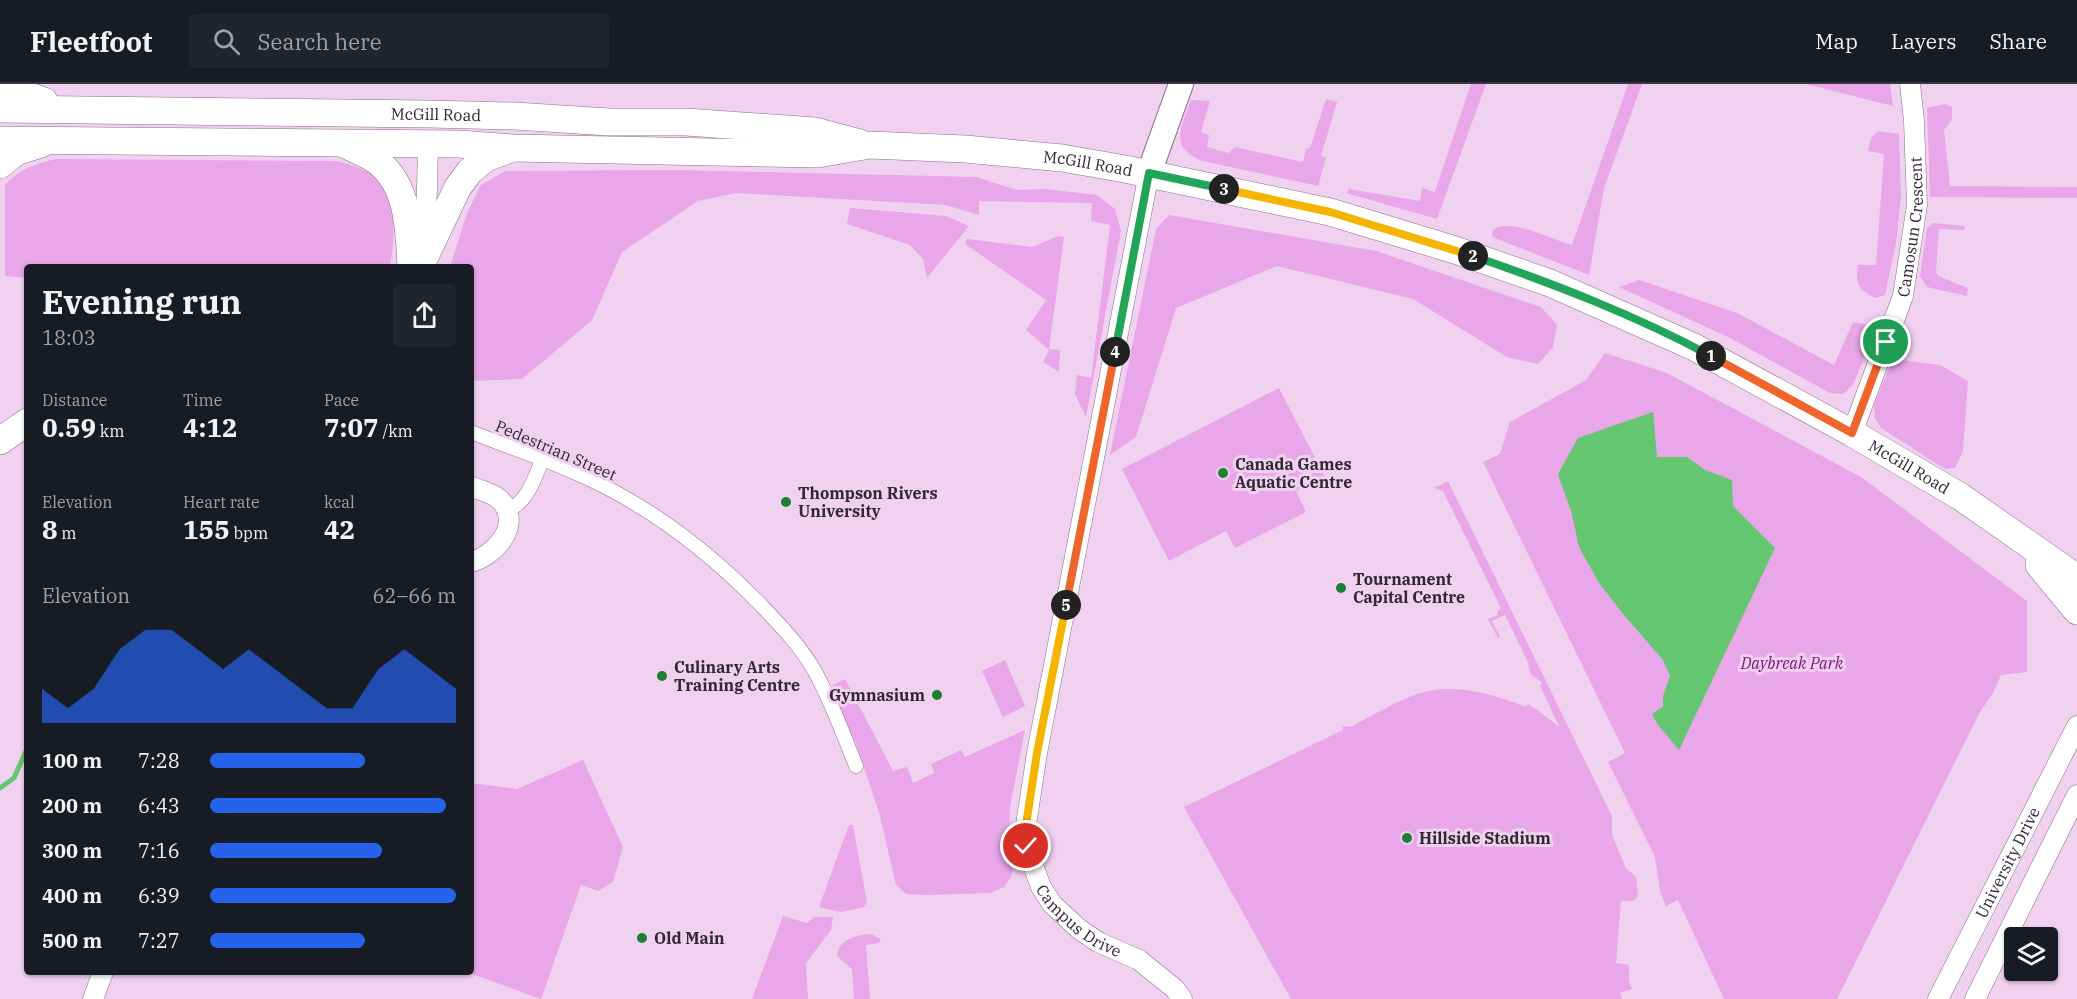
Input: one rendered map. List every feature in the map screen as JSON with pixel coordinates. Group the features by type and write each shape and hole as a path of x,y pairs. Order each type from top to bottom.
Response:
{"main road":[{"path":"0,86 74,110"},
{"name":"McGill Road","path":"0,110 429,114 515,116 609,122 721,124 815,131 870,145"},
{"path":"428,144 429,114"},
{"name":"McGill Road","path":"0,140 428,144 512,148 818,154 870,145 965,148 1062,158 1149,173 1330,212 1455,249 1550,283 1694,347 1852,433 1961,497 2077,579"},
{"path":"0,165 16,152 53,140"},
{"path":"342,143 372,158 388,171 397,185 405,207 410,232 411,264"},
{"path":"420,264 458,187 470,171 486,158 512,148"},
{"path":"0,441 24,424"},
{"path":"2006,529 2051,577 2077,611"}],"street":[{"path":"1149,173 1181,84"},
{"name":"Camosun Crescent","path":"1852,433 1903,296 1917,205 1914,121 1910,84"},
{"path":"419,264 424,233 428,144"},
{"name":"Campus Drive","path":"1149,173 1037,753 1026,825 1026,846 1041,887 1052,904 1079,929 1098,942 1139,960 1175,990 1182,999"},
{"name":"Pedestrian Street","path":"474,433 587,478 624,497 667,523 712,557 781,626 813,668 834,711 856,766"},
{"path":"507,511 517,506 528,493 542,460"},
{"path":"474,487 497,497 507,511 508,525 500,543 483,558 474,561"},
{"name":"University Drive","path":"1938,999 2077,726"},
{"name":"University Drive","path":"1974,999 2077,795"},
{"path":"93,999 102,975"}],"green space":[{"path":"1471,84 1486,84 1437,219 1346,193 1349,189 1420,201 1422,188 1435,192"},
{"path":"1628,84 1642,84 1604,188 1589,275 1492,237 1493,230 1509,226 1572,245"},
{"path":"1806,84 1890,84 1893,106"},
{"path":"1326,99 1337,102 1321,156 1326,158 1318,186 1203,161 1192,156 1181,143 1181,128 1191,100 1210,101 1201,132 1209,135 1207,147 1228,153 1235,147 1303,162"},
{"path":"1946,104 1952,107 1952,120 1944,130 1950,186 2077,187 2077,198 1930,197 1927,108"},
{"path":"1878,131 1899,134 1901,197 1896,243 1885,295 1876,298 1859,286 1857,277 1858,265 1876,265 1884,154 1868,151 1871,138"},
{"path":"55,159 337,161 368,172 385,190 392,215 393,242 390,264 24,264 24,278 5,276 5,185 27,168"},
{"path":"674,170 976,177 1017,190 1045,189 1097,195 1115,209 1121,231 1086,417 1075,394 1077,375 1091,378 1110,225 1091,221 1092,203 979,201 979,215 946,205 736,193 698,201 622,252 592,320 522,379 474,381 474,264 451,264 467,213 481,185 505,171"},
{"path":"850,208 946,216 969,226 927,278 923,259 910,245 847,224"},
{"path":"1169,215 1376,251 1541,307 1557,325 1553,347 1538,364 1507,357 1413,299 1277,266 1176,308 1136,437 1110,455 1156,229"},
{"path":"1933,223 1965,226 1964,230 1939,229 1936,271 1938,276 1968,288 1967,296 1927,287 1920,276 1927,228"},
{"path":"1058,236 1064,237 1049,349 1060,350 1059,372 1043,362 1049,350 1026,330 1046,300 965,244 967,239 1032,247"},
{"path":"1639,280 1737,313 1834,365 1853,322 1863,324 1875,331 1853,385 1843,394 1830,393 1730,338 1619,287"},
{"name":"Daybreak Park","path":"1605,353 1667,373 1861,477 2027,601 2027,672 2001,675 1993,693 1980,712 1837,999 1724,999 1678,900 1666,906 1660,891 1655,857 1608,762 1625,753 1483,462 1500,454 1510,422 1586,380"},
{"path":"1893,359 1940,365 1968,381 1963,451 1955,468 1945,469 1881,428 1875,418 1874,405"},
{"name":"Canada Games Aquatic Centre","path":"1279,388 1325,477 1296,491 1306,512 1235,548 1226,531 1169,561 1122,469"},
{"name":"Hillside Stadium","path":"1448,481 1612,816 1612,835 1626,868 1636,877 1638,896 1633,901 1621,901 1616,963 1629,965 1629,981 1632,989 1620,993 1622,999 1291,999 1184,807 1343,730 1343,726 1350,727 1400,701 1431,691 1459,689 1486,694 1526,707 1528,704 1560,728 1540,686 1542,682 1531,675 1527,660 1505,615 1492,621 1500,637 1498,638 1488,619 1498,615 1497,612 1501,608 1443,491 1434,488"},
{"path":"1005,660 1025,706 1003,717 982,671"},
{"path":"845,679 893,771 907,767 913,783 934,773 931,764 961,750 965,757 1025,730 1010,807 1009,835 1013,868 1011,877 1004,887 991,893 926,895 906,894 896,885 879,812 857,746 829,687"},
{"path":"583,760 623,847 613,882 598,891 581,885 541,999 474,975 474,783 517,789"},
{"path":"849,825 853,825 867,902 864,907 841,912 819,907"},
{"path":"783,916 807,923 814,917 833,917 831,930 806,963 808,999 752,999"},
{"path":"872,934 881,940 879,943 866,945 870,999 854,999 852,969 837,956 838,950 845,941 860,935"}],"shaded area":[{"path":"1653,412 1657,457 1687,457 1705,470 1732,480 1733,506 1775,548 1679,750 1658,725 1652,714 1663,707 1663,696 1670,676 1663,660 1599,583 1579,547 1572,514 1558,474 1578,438"}],"waterway":[{"path":"0,788 14,778 24,756"}],"place":[{"name":"Canada Games Aquatic Centre","path":"1223,473"},
{"name":"Thompson Rivers University","path":"786,502"},
{"name":"Tournament Capital Centre","path":"1341,588"},
{"name":"Culinary Arts Training Centre","path":"662,676"},
{"name":"Gymnasium","path":"937,695"},
{"name":"Hillside Stadium","path":"1407,838"},
{"name":"Old Main","path":"642,938"}],"route":[{"path":"1026,846 1026,825 1037,753 1149,173 1330,212 1455,249 1550,283 1694,347 1852,433 1886,342"}]}
